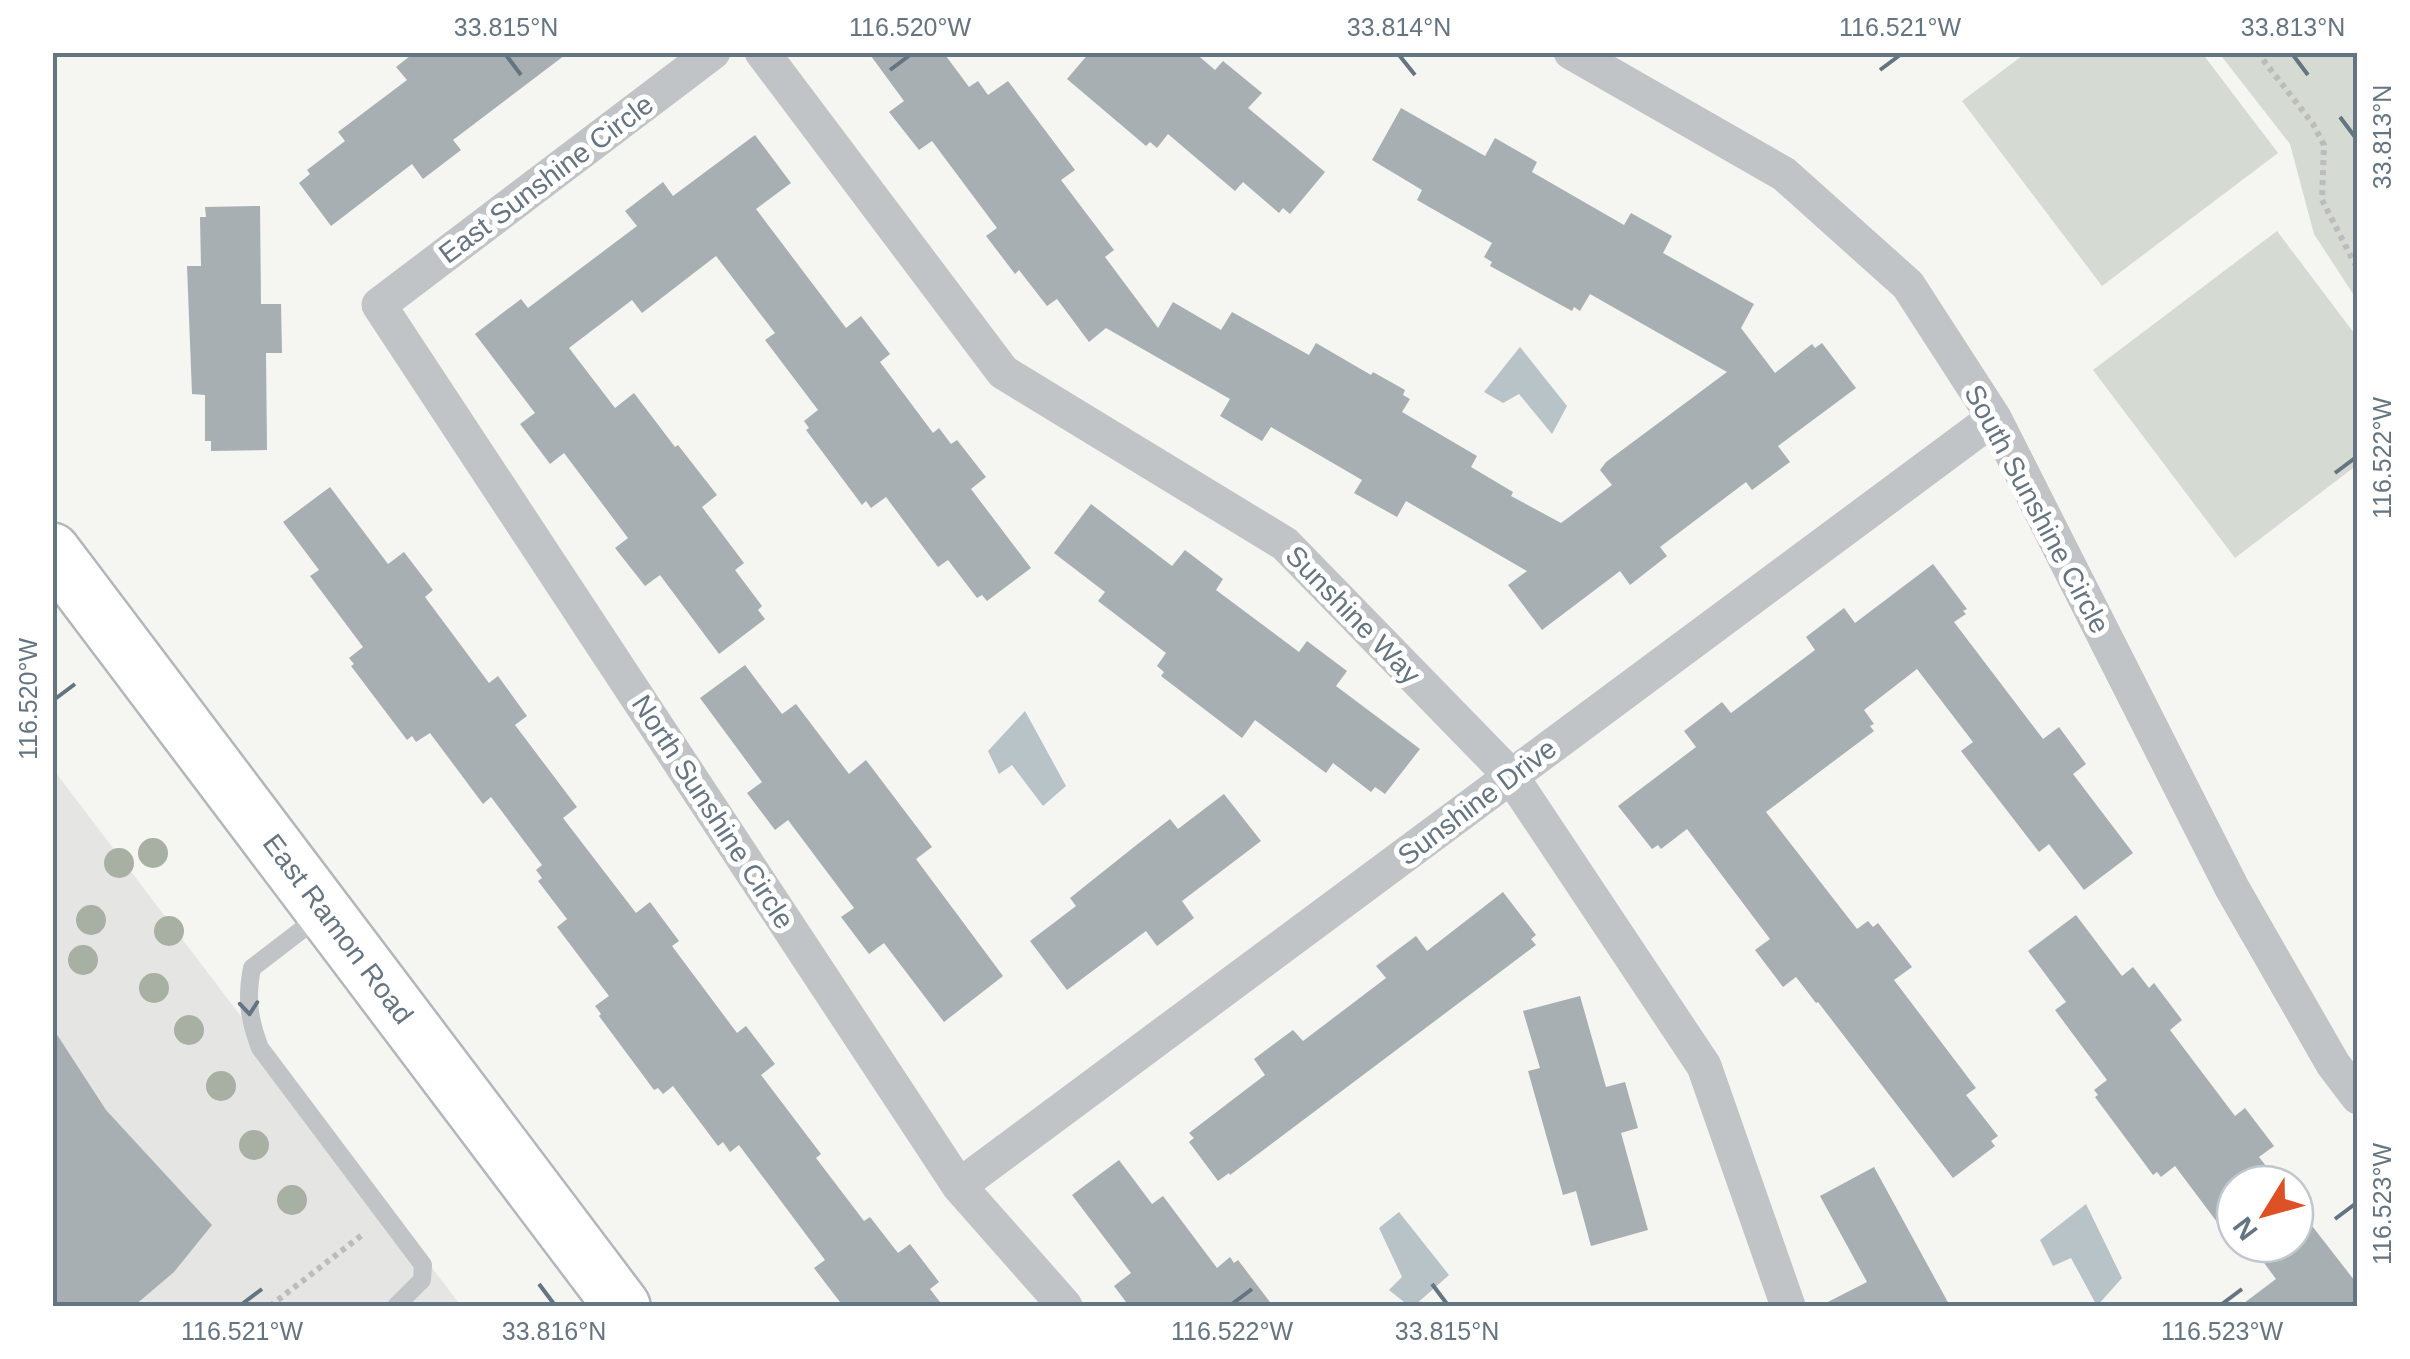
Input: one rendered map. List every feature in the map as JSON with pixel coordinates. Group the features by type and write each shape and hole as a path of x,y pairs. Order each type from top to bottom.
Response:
{"main road":[{"name":"East Ramon Road","path":"52,551 622,1306"}],"street":[{"name":"East Sunshine Circle","path":"379,305 714,52"},
{"name":"Sunshine Way","path":"762,52 1003,372 1285,544 1510,776 1704,1066 1788,1306"},
{"name":"South Sunshine Circle","path":"1571,52 1784,174 1908,285 1994,418 2232,888 2333,1064 2358,1096"},
{"name":"North Sunshine Circle","path":"379,305 960,1186 1065,1306"},
{"name":"Sunshine Drive","path":"960,1186 1994,418"}],"lane":[{"path":"325,912 252,968 246,998 250,1022 260,1048 423,1265 422,1280 396,1306"}],"path":[{"path":"2258,52 2313,124 2324,145 2322,200 2358,270"},
{"path":"269,1306 388,1216"}],"shaded area":[{"path":"2026,53 2202,53 2278,153 2102,286 1962,101"},
{"path":"2219,53 2357,53 2357,300 2314,234 2290,144"},
{"path":"2277,231 2357,337 2357,465 2235,558 2093,370"},
{"path":"1520,347 1567,406 1552,434 1519,394 1503,403 1484,392"},
{"path":"1025,711 1066,786 1043,806 1012,765 999,774 988,751"},
{"path":"53,769 461,1306 53,1306"},
{"path":"2086,1204 2122,1278 2097,1306 2071,1258 2053,1266 2040,1240"},
{"path":"1399,1212 1449,1275 1414,1306 1389,1290 1402,1277 1379,1228"}],"building":[{"path":"415,52 569,52 453,140 461,150 423,179 412,164 331,226 299,183 310,174 307,170 345,141 338,132 407,80 396,67"},
{"path":"868,52 943,52 969,87 978,81 988,95 1008,81 1075,170 1061,180 1114,250 1105,257 1158,328 1173,302 1221,330 1232,312 1309,355 1316,343 1405,390 1403,395 1410,399 1402,412 1477,456 1471,467 1513,492 1511,496 1561,523 1612,485 1600,470 1606,462 1727,372 1590,294 1580,311 1574,307 1572,311 1490,266 1492,262 1484,257 1492,243 1417,200 1422,190 1372,160 1401,108 1485,156 1495,138 1537,162 1532,172 1624,225 1631,213 1672,236 1663,253 1754,304 1741,328 1775,373 1812,344 1815,348 1822,343 1856,388 1778,446 1790,462 1752,490 1746,482 1660,547 1667,556 1630,585 1620,571 1542,630 1508,585 1527,571 1406,501 1397,517 1354,493 1362,480 1271,427 1262,441 1220,416 1230,399 1106,328 1089,342 1057,299 1047,306 1019,270 1015,274 986,236 997,228 932,141 919,150 889,112 904,101"},
{"path":"1090,52 1194,52 1215,70 1223,61 1262,93 1248,108 1325,172 1290,214 1283,208 1279,213 1243,182 1235,191 1168,134 1157,148 1150,142 1146,146 1067,79"},
{"path":"755,135 791,183 756,209 846,328 861,316 890,354 880,362 933,433 939,428 951,444 957,440 986,477 971,489 1031,568 987,601 982,595 977,598 948,560 938,567 886,497 871,508 866,501 862,505 806,430 809,428 804,421 818,410 765,340 775,333 716,256 642,313 632,300 569,348 615,408 634,393 717,495 702,507 744,563 735,570 762,606 758,610 765,619 719,654 660,575 645,586 615,548 628,538 564,453 550,464 520,424 535,413 475,334 521,299 528,308 637,226 625,211 663,182 673,196"},
{"path":"260,206 261,304 281,304 282,353 266,353 267,450 211,451 211,441 205,441 205,395 192,394 187,266 201,266 200,217 206,217 205,207"},
{"path":"330,487 388,564 404,552 433,590 425,597 489,683 498,676 527,716 515,725 577,807 563,818 636,913 650,902 679,941 672,946 737,1033 746,1026 775,1064 761,1075 821,1154 816,1158 864,1221 870,1217 898,1253 910,1244 939,1282 930,1289 943,1306 843,1306 814,1268 825,1260 739,1145 730,1152 723,1142 718,1146 673,1086 663,1094 658,1088 654,1090 599,1016 595,1006 609,996 557,927 567,919 538,881 542,878 536,870 542,865 491,797 483,804 430,733 416,742 412,736 407,740 351,666 354,664 349,658 363,647 310,576 319,570 283,522"},
{"path":"1091,504 1172,566 1185,550 1223,579 1216,590 1299,652 1307,641 1347,671 1336,686 1420,749 1385,794 1375,787 1371,792 1333,763 1326,773 1255,720 1242,738 1161,676 1164,672 1157,666 1166,653 1098,601 1105,592 1054,553"},
{"path":"1933,564 1967,609 1954,622 2043,739 2059,727 2086,764 2073,774 2133,853 2084,890 2049,844 2039,852 1961,751 1973,742 1917,669 1864,710 1874,724 1870,726 1874,731 1766,812 1857,929 1868,921 1873,927 1878,923 1912,967 1894,980 1976,1088 1966,1095 1998,1136 1991,1141 1995,1146 1953,1178 1796,977 1783,987 1755,950 1770,939 1687,829 1661,849 1658,845 1652,849 1618,806 1696,747 1684,731 1722,702 1731,713 1815,650 1806,637 1844,608 1855,623"},
{"path":"745,665 782,714 796,704 849,774 866,760 932,847 916,859 1003,976 944,1022 884,943 869,954 841,917 854,908 788,820 775,830 747,793 762,782 700,698"},
{"path":"1224,794 1261,841 1182,901 1194,918 1157,946 1146,931 1067,990 1030,941 1076,906 1070,898 1170,819 1178,829"},
{"path":"1503,892 1536,935 1531,939 1536,945 1218,1181 1189,1142 1194,1138 1189,1133 1265,1075 1254,1059 1293,1030 1303,1041 1386,978 1376,966 1416,936 1427,951"},
{"path":"2076,915 2122,976 2133,967 2149,988 2154,983 2182,1020 2170,1030 2235,1116 2245,1108 2274,1146 2259,1157 2264,1164 2215,1164 2215,1219 2175,1166 2161,1177 2157,1172 2153,1175 2095,1097 2098,1095 2094,1090 2107,1080 2055,1010 2066,1002 2028,951"},
{"path":"1580,996 1606,1087 1625,1082 1638,1128 1621,1133 1648,1230 1591,1246 1576,1191 1563,1195 1528,1071 1540,1068 1523,1011"},
{"path":"52,1027 106,1110 212,1225 174,1272 134,1306 52,1306"},
{"path":"1119,1160 1152,1204 1163,1196 1217,1268 1230,1257 1234,1263 1238,1260 1273,1306 1129,1306 1114,1286 1131,1273 1072,1195"},
{"path":"1874,1167 1950,1306 1820,1306 1867,1282 1820,1196"},
{"path":"2315,1230 2358,1285 2358,1306 2240,1306 2276,1279 2265,1264 2315,1264"}]}
